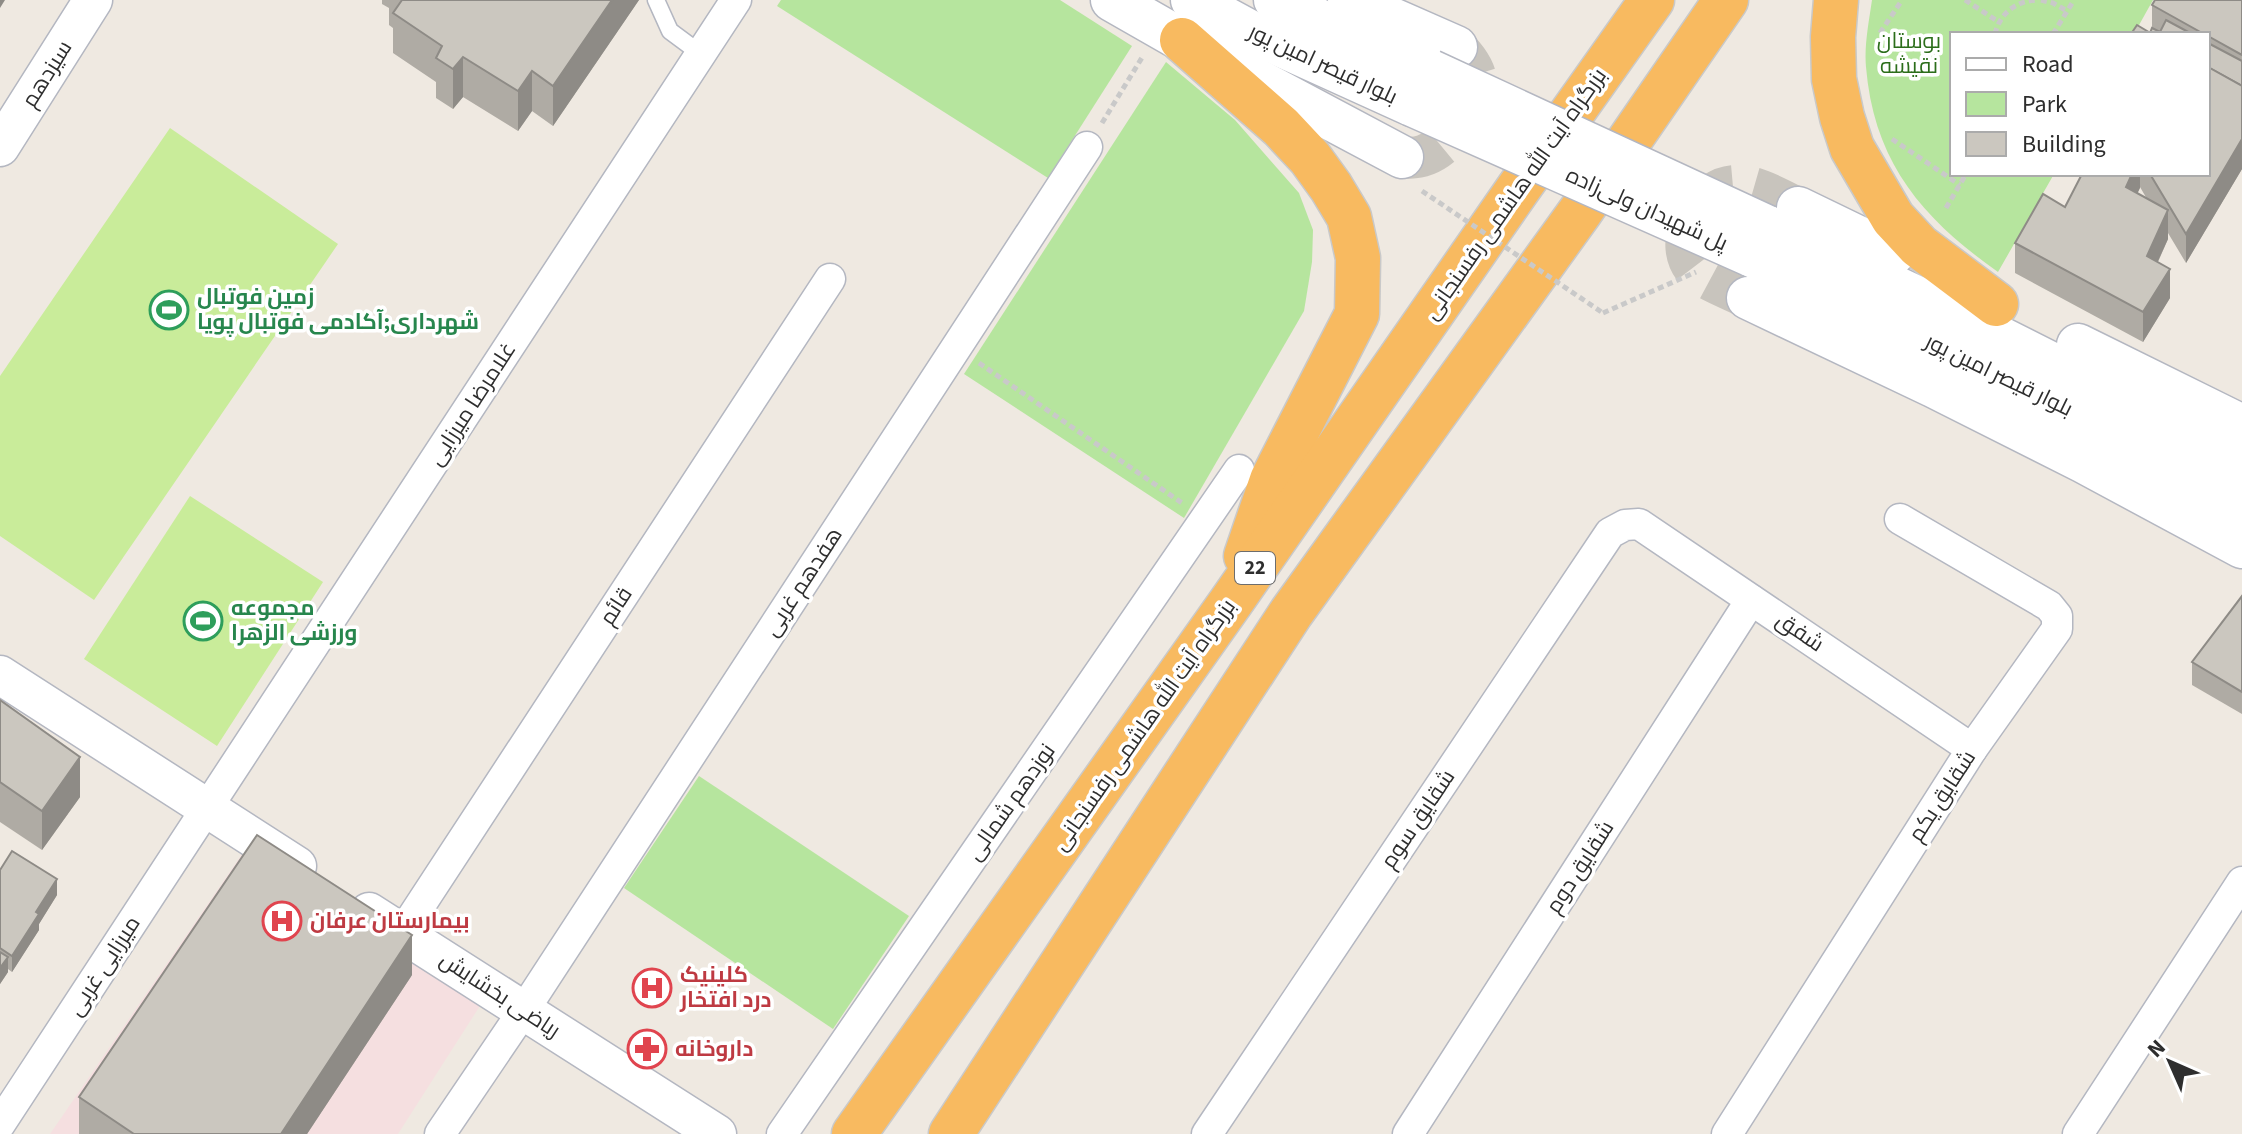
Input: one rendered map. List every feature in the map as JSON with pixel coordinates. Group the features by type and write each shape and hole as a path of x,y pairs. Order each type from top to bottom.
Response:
{"highway":[{"name":"بزرگراه آیت الله هاشمی رفسنجانی","path":"854,1134 1652,0"},
{"name":"22","path":"951,1134 1291,613 1580,212 1726,0"},
{"path":"1836,0 1834,79 1852,148 1893,218 1919,246 1996,304"},
{"path":"1179,22 1310,158 1349,217 1358,258 1357,314 1272,480 1231,602"}],"main road":[{"path":"1112,0 1179,22 1412,174"},
{"name":"بلوار قیصر امین پور","path":"1275,0 1433,74"},
{"path":"1349,0 1433,74"},
{"name":"بلوار قیصر امین پور","path":"1179,22 1251,32 1433,74"},
{"name":"پل شهیدان ولی‌زاده","path":"1433,74 1772,230"},
{"path":"1772,230 1996,304 2242,426"},
{"name":"بلوار قیصر امین پور","path":"1772,230 1967,321 2242,464"},
{"name":"بلوار قیصر امین پور","path":"1772,230 1943,346 2147,449 2242,506"},
{"path":"1748,298 2043,441 2242,547"}],"street":[{"name":"سیزدهم","path":"0,147 93,0"},
{"name":"غلامرضا میرزایی","path":"207,808 736,0"},
{"name":"هفدهم غربی","path":"440,1134 1087,147"},
{"name":"قائم","path":"402,933 830,279"},
{"name":"نوزدهم شمالی","path":"782,1134 1239,470"},
{"name":"شقایق یکم","path":"1727,1134 1972,749 2057,629 2057,616 2049,606 1900,519"},
{"name":"شفق","path":"1625,525 1639,524 1972,749"},
{"name":"شقایق سوم","path":"1221,1129 1610,533 1625,525"},
{"name":"شقایق دوم","path":"1408,1134 1751,600"},
{"name":"ریاضی بخشایش","path":"0,675 717,1134"},
{"name":"میرزایی غربی","path":"0,1124 207,808"},
{"path":"2078,1134 2242,882"}],"lane":[{"path":"656,0 670,31 701,54"}],"path":[{"path":"1880,33 1902,0"},
{"path":"1965,0 1999,22"},
{"path":"2054,32 2074,0"},
{"path":"1996,32 1999,22 2013,6 2027,1 2053,3 2067,11"},
{"path":"1087,147 1179,22"},
{"path":"1891,138 1960,185"},
{"path":"1412,174 1603,313 1696,271"},
{"path":"1946,208 1965,176"},
{"path":"956,348 1205,519"}],"shaded area":[{"name":"بیمارستان عرفان","path":"249,844 485,998 398,1134 50,1134"}],"green space":[{"path":"781,0 1060,0 1132,46 1048,178 777,6"},
{"name":"بوستان نقیشه","path":"1872,0 2153,0 2135,32 1950,32 1950,176 2053,176 1998,272 1971,252 1925,209 1892,160 1879,132 1871,101 1866,42"},
{"path":"1166,62 1235,120 1299,193 1313,230 1312,262 1304,311 1184,518 964,374"},
{"name":"زمین فوتبال شهرداری;آکادمی فوتبال پویا","path":"170,128 338,244 94,600 0,536 0,376"},
{"name":"مجموعه ورزشی الزهرا","path":"190,496 323,582 217,746 84,659"},
{"path":"699,776 909,916 833,1029 624,888"}],"building":[{"path":"402,0 612,0 553,86 532,71 518,91 463,57 453,69 436,58 442,46 393,13"},
{"path":"2155,0 2242,0 2242,55 2210,37 2210,32 2200,32 2152,5"},
{"path":"2166,20 2188,32 2160,32"},
{"path":"2137,25 2149,32 2132,32"},
{"path":"2210,44 2242,61 2242,86 2210,68"},
{"path":"2210,68 2242,86 2242,139 2186,234 2151,176 2210,176"},
{"path":"2081,176 2131,176 2126,187 2168,210 2147,256 2170,269 2143,312 2015,243 2043,194 2065,207"},
{"path":"2242,596 2242,692 2192,662"},
{"path":"0,700 80,757 42,811 0,782"},
{"name":"بیمارستان عرفان","path":"257,835 412,935 281,1134 134,1134 79,1097"},
{"path":"12,851 57,879 12,956 0,948 0,870"},
{"path":"0,952 8,957 0,968"}],"tunnel":[{"path":"1402,157 1418,157 1432,152 1472,113 1477,94 1475,75 1456,47"},
{"path":"1748,298 1702,275 1690,261 1686,248 1692,220 1710,197 1721,189 1734,186 1759,190 1798,208"}],"place":[{"name":"زمین فوتبال شهرداری;آکادمی فوتبال پویا","path":"169,310"},
{"name":"مجموعه ورزشی الزهرا","path":"203,621"},
{"name":"بیمارستان عرفان","path":"282,921"},
{"name":"کلینیک درد افتخار","path":"652,988"},
{"name":"داروخانه","path":"647,1049"}]}
